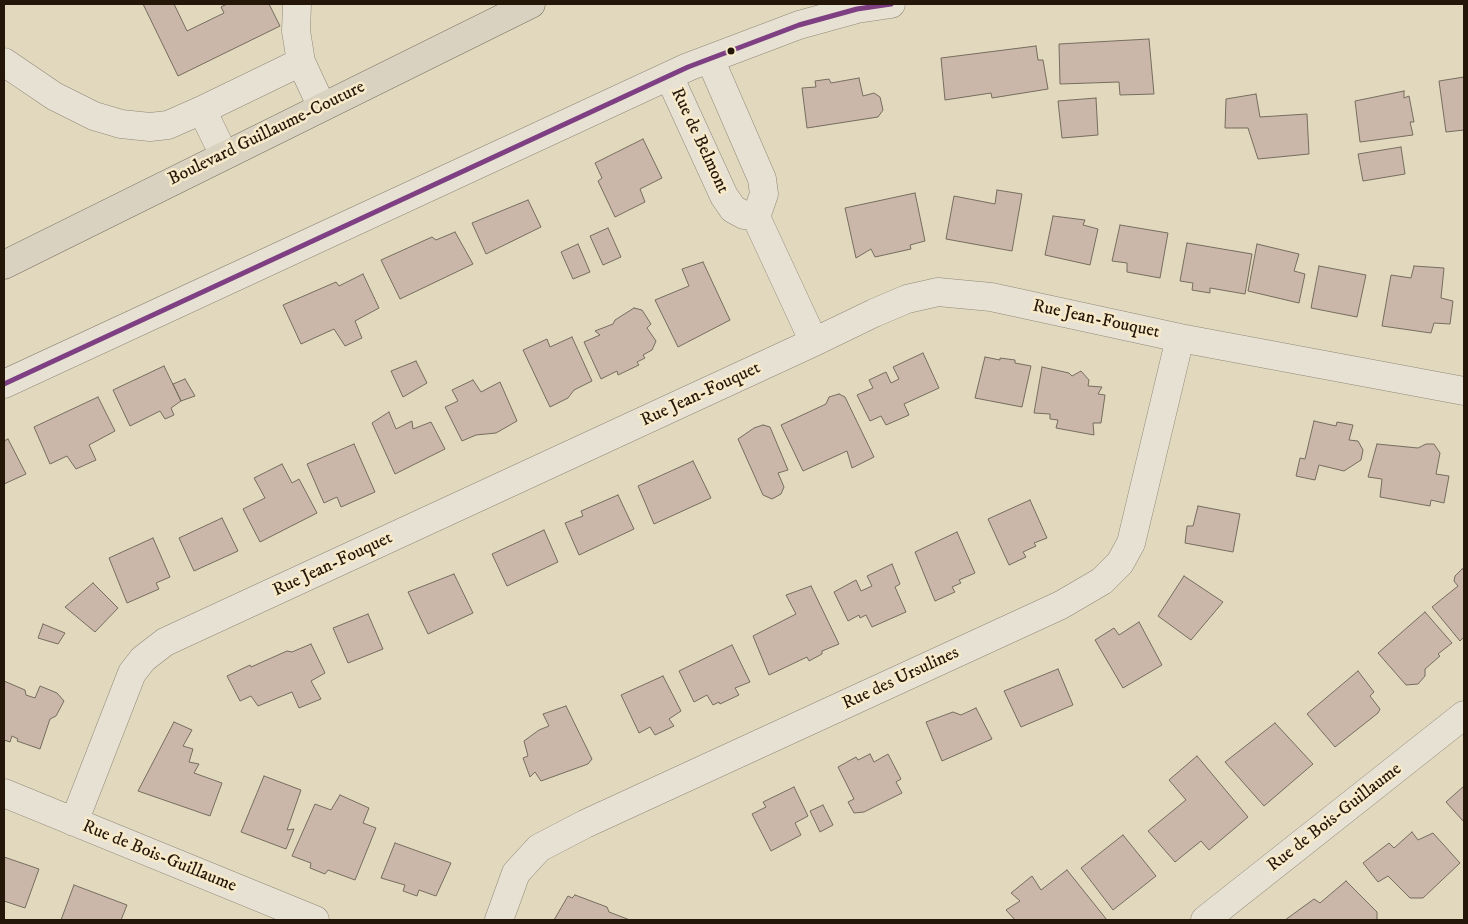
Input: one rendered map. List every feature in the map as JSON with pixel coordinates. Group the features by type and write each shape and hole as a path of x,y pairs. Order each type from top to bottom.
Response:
{"main road":[{"name":"Boulevard Guillaume-Couture","path":"4,265 531,4"}],"street":[{"path":"297,4 296,31 301,62 322,107"},
{"path":"4,384 670,76 799,25 857,9 891,4"},
{"path":"710,59 762,179 764,194 756,217 814,342"},
{"path":"4,62 54,96 94,116 121,124 150,127 168,125 301,62"},
{"name":"Rue de Belmont","path":"670,76 724,196 733,209 744,215 756,217"},
{"path":"202,110 224,155"},
{"name":"Rue Jean-Fouquet","path":"74,822 132,673 143,659 166,642 907,299 938,292 991,297 1180,338 1464,391"},
{"name":"Rue des Ursulines","path":"499,920 516,873 539,848 585,824 1061,604 1102,581 1120,563 1131,543 1180,338"},
{"name":"Rue de Bois-Guillaume","path":"1205,920 1464,715"},
{"name":"Rue de Bois-Guillaume","path":"4,793 315,920"}],"building":[{"path":"143,4 174,4 187,31 224,13 221,7 227,4 269,4 280,26 178,76"},
{"path":"1149,39 1154,94 1120,95 1119,82 1060,84 1059,44"},
{"path":"1036,46 1038,60 1043,60 1048,89 992,98 991,93 945,100 941,58"},
{"path":"1464,77 1464,130 1446,132 1439,81"},
{"path":"859,78 863,96 874,93 880,97 883,110 878,117 807,128 802,88 816,87 815,81 829,79 831,83"},
{"path":"1404,91 1404,98 1409,96 1414,122 1410,122 1413,135 1360,142 1355,101"},
{"path":"1256,94 1260,117 1307,114 1309,154 1258,159 1248,128 1225,128 1226,99"},
{"path":"1096,98 1098,135 1062,138 1058,101"},
{"path":"643,139 662,178 640,189 645,202 615,217 598,181 602,178 595,163"},
{"path":"1401,147 1405,174 1363,181 1358,154"},
{"path":"997,190 1022,194 1012,251 946,239 954,196 995,204"},
{"path":"915,193 925,241 910,245 911,249 875,257 871,249 856,258 845,208"},
{"path":"528,200 541,227 486,254 472,223"},
{"path":"1053,216 1085,220 1083,225 1098,229 1090,265 1045,255"},
{"path":"1120,225 1168,233 1160,278 1127,272 1127,263 1112,261"},
{"path":"608,228 621,257 603,265 590,236"},
{"path":"455,232 473,264 400,299 381,260 432,237 436,240"},
{"path":"1187,243 1252,254 1245,294 1210,288 1210,293 1192,290 1193,283 1180,281"},
{"path":"578,244 590,272 573,279 561,252"},
{"path":"1257,244 1299,254 1294,271 1305,274 1299,303 1248,291"},
{"path":"703,262 730,320 678,347 655,300 689,286 682,269"},
{"path":"1319,266 1366,275 1357,317 1311,308"},
{"path":"1414,266 1444,268 1441,298 1453,301 1450,324 1434,323 1431,333 1382,326 1391,275 1411,278"},
{"path":"363,274 379,308 355,321 362,338 345,346 334,329 301,344 283,305 336,282 339,286"},
{"path":"634,308 642,310 651,324 647,328 656,341 652,350 643,355 645,358 637,362 639,365 618,375 617,371 601,379 584,342 600,335 595,331 613,324 615,320"},
{"path":"572,337 592,381 574,390 568,398 550,407 523,350 547,339 550,347"},
{"path":"923,353 939,388 904,404 909,415 886,425 881,416 870,421 857,395 873,388 869,380 886,372 891,383 899,379 893,367"},
{"path":"985,357 1015,360 1015,363 1031,366 1022,407 975,398"},
{"path":"416,361 427,383 403,397 391,371"},
{"path":"164,366 181,401 171,408 174,415 165,419 160,411 130,426 113,390"},
{"path":"1042,367 1069,373 1072,376 1081,371 1089,380 1088,386 1102,387 1098,394 1105,395 1101,423 1093,423 1094,435 1056,428 1058,420 1050,419 1050,414 1034,413"},
{"path":"185,379 195,396 181,401 173,384"},
{"path":"473,380 481,392 500,382 517,421 496,433 476,435 462,441 445,407 458,401 452,390"},
{"path":"839,394 845,397 874,457 852,468 847,451 803,471 781,425 826,404 829,397"},
{"path":"98,397 115,431 89,445 96,460 76,469 67,456 50,464 34,427"},
{"path":"389,412 396,429 412,421 413,429 431,422 445,449 395,474 372,423"},
{"path":"1314,421 1336,426 1337,422 1353,425 1349,440 1358,441 1363,450 1361,460 1344,471 1319,465 1315,480 1296,476 1300,458 1305,459"},
{"path":"763,425 770,427 788,470 778,473 784,487 781,494 772,499 763,495 738,439 754,428"},
{"path":"8,439 26,474 4,484 4,441"},
{"path":"354,444 375,492 341,507 337,497 324,503 307,464"},
{"path":"1377,444 1418,448 1426,444 1434,444 1440,453 1436,474 1449,476 1444,503 1431,500 1430,506 1380,497 1382,479 1368,477"},
{"path":"693,461 711,498 654,524 638,486"},
{"path":"282,464 292,483 299,479 317,513 260,542 243,509 265,498 254,478"},
{"path":"618,495 634,529 579,555 565,523 583,516 581,511"},
{"path":"1030,500 1047,538 1034,543 1036,546 1023,552 1026,557 1009,565 988,519"},
{"path":"1198,506 1240,514 1233,552 1185,543 1187,526 1193,526"},
{"path":"222,518 238,551 194,571 179,538"},
{"path":"544,530 558,562 507,586 492,554"},
{"path":"957,532 975,573 959,580 961,583 952,587 955,592 935,601 915,552"},
{"path":"153,538 170,577 156,583 159,589 127,603 109,558"},
{"path":"892,564 900,584 895,587 906,612 872,627 866,615 860,618 859,615 848,621 834,592 856,580 861,591 872,586 867,576"},
{"path":"1464,569 1464,637 1460,641 1432,607 1458,586 1454,581 1455,576"},
{"path":"454,574 473,613 428,634 408,592"},
{"path":"1184,576 1223,602 1191,640 1158,616"},
{"path":"93,583 118,608 95,632 65,607"},
{"path":"811,586 839,644 822,651 822,654 809,661 807,657 769,675 753,636 796,614 786,595"},
{"path":"1425,612 1452,643 1438,654 1440,656 1425,669 1425,676 1418,684 1406,685 1378,653"},
{"path":"368,614 383,649 348,663 333,628"},
{"path":"1139,622 1162,665 1123,688 1095,640 1114,628 1119,635"},
{"path":"43,624 65,633 58,644 38,638"},
{"path":"311,644 325,673 311,681 321,699 299,708 292,692 258,706 251,696 240,701 227,676 250,665 251,667 287,651 292,652"},
{"path":"732,645 750,682 735,688 739,695 720,704 719,702 713,705 707,695 694,702 679,671"},
{"path":"1058,669 1073,705 1021,727 1004,691"},
{"path":"1358,671 1374,692 1370,696 1380,709 1378,713 1335,747 1307,714"},
{"path":"663,676 681,711 669,719 674,726 655,735 650,727 639,733 621,695"},
{"path":"4,681 25,690 26,695 35,698 40,686 57,693 64,701 56,716 50,719 40,749 17,741 18,739 12,736 10,742 4,740"},
{"path":"566,706 592,759 588,764 541,781 535,772 530,777 523,758 528,756 524,741 539,730 549,726 543,714"},
{"path":"976,708 992,739 942,761 926,722 953,712 961,715"},
{"path":"174,722 192,730 183,746 193,749 189,762 199,764 194,773 222,783 210,816 138,791"},
{"path":"1275,723 1313,764 1264,806 1225,762"},
{"path":"870,754 874,762 888,754 901,779 896,782 902,793 864,812 854,813 848,802 854,799 838,767 856,757 858,760"},
{"path":"1197,756 1248,817 1209,850 1201,841 1175,862 1148,831 1186,800 1169,780"},
{"path":"264,776 301,790 287,830 294,829 286,849 241,832"},
{"path":"1464,786 1464,822 1446,802"},
{"path":"794,787 808,816 795,823 801,835 771,851 752,814 766,807 763,802"},
{"path":"340,795 369,808 363,823 376,828 355,880 328,870 325,874 310,868 311,863 292,856 315,804 331,810"},
{"path":"823,805 833,825 820,832 810,811"},
{"path":"1412,832 1418,840 1433,833 1460,863 1423,898 1410,898 1388,876 1378,882 1363,863 1389,843 1394,848"},
{"path":"1123,835 1156,876 1113,910 1081,868"},
{"path":"395,843 451,863 436,896 419,890 417,896 403,891 405,885 381,878"},
{"path":"4,857 39,869 25,908 4,901"},
{"path":"1067,870 1107,920 1015,920 1006,910 1020,901 1011,893 1032,876 1041,890"},
{"path":"1346,881 1377,912 1377,920 1285,920 1314,899 1320,903"},
{"path":"74,885 127,905 121,920 61,920"},
{"path":"575,895 607,907 609,912 630,920 554,920 568,896 572,898"}],"transit line":[{"path":"4,384 688,67 799,25 857,9 891,4"}]}
